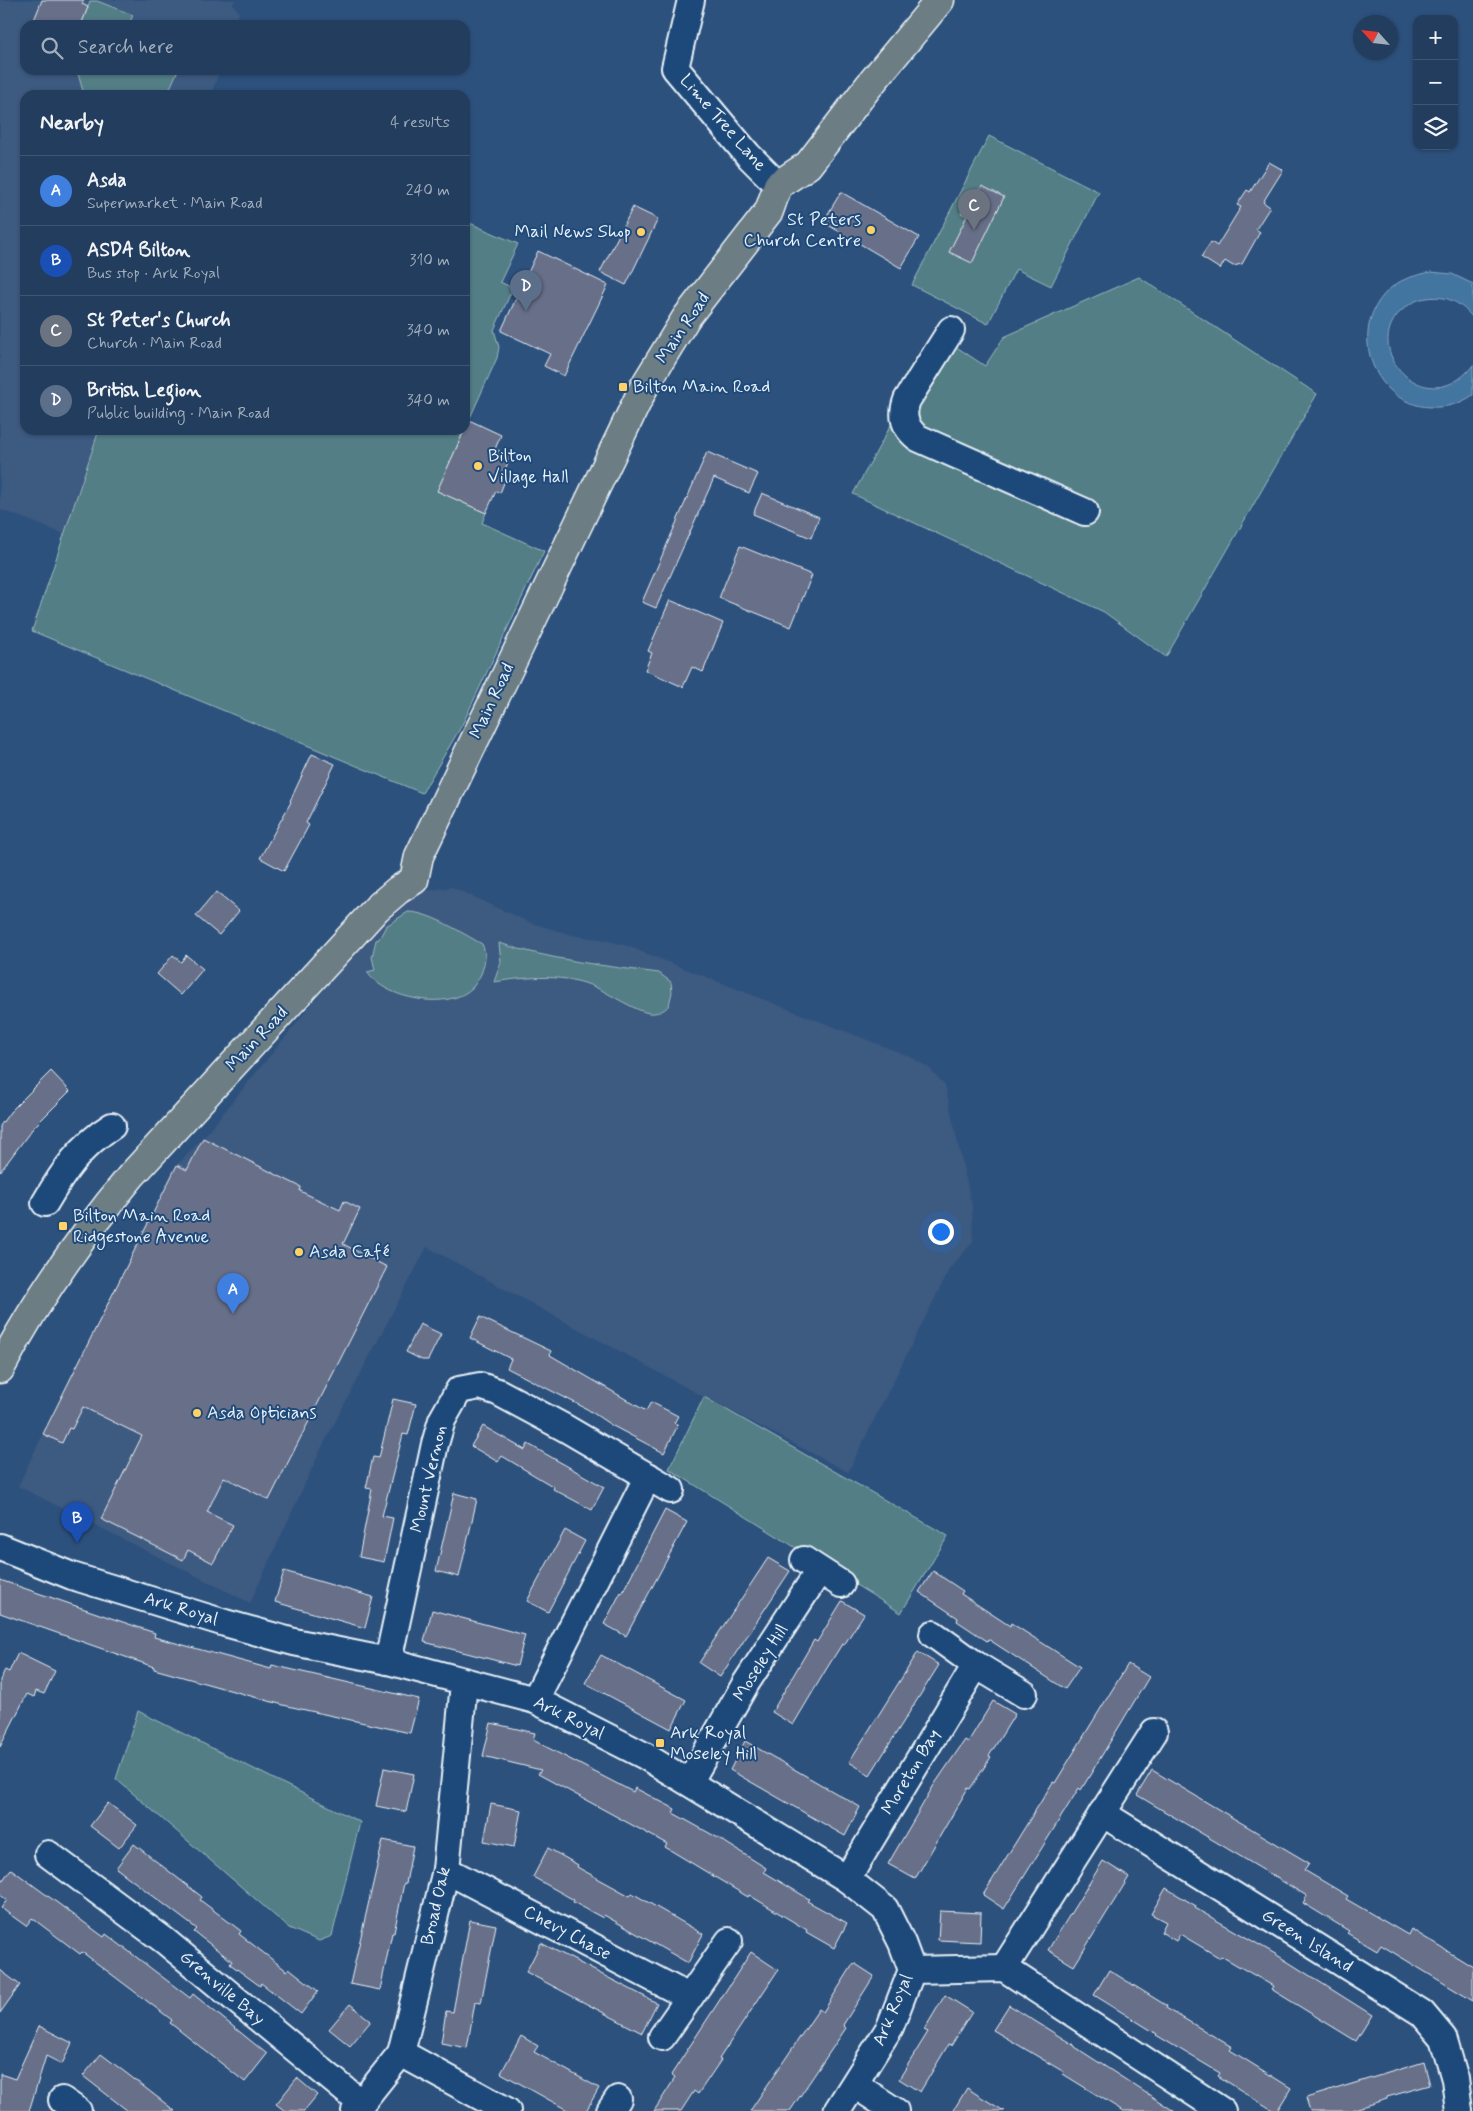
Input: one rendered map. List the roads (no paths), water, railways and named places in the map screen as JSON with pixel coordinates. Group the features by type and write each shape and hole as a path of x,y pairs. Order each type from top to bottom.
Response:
{"main road":[{"path":"778,185 808,165 868,87 940,0"},
{"name":"Main Road","path":"0,1369 35,1308 105,1207 131,1176 377,908 398,890 414,880 419,856 645,386 686,318 769,211 778,185"}],"street":[{"name":"Lime Tree Lane","path":"691,0 676,68 748,155 778,185"},
{"path":"951,330 907,400 904,408 904,417 908,428 918,438 1084,512"},
{"path":"45,1203 62,1174 93,1137 112,1126"},
{"name":"Mount Vernon","path":"388,1662 435,1444 442,1420 459,1390 480,1386 498,1392 565,1428 671,1490"},
{"path":"535,1700 648,1476"},
{"name":"Ark Royal","path":"0,1547 72,1576 225,1623 294,1642 388,1662 535,1700 690,1781 847,1879 885,1909 902,1943 912,1970 890,2027 837,2111"},
{"name":"Moseley Hill","path":"690,1781 812,1566 841,1584"},
{"path":"933,1634 976,1665 1024,1694"},
{"name":"Moreton Bay","path":"847,1879 976,1665"},
{"name":"Broad Oak","path":"358,2107 401,2053 446,1870 464,1683"},
{"path":"1004,1968 1102,1813 1154,1744"},
{"name":"Green Island","path":"1102,1813 1422,2013 1443,2038 1455,2079 1459,2111"},
{"name":"Grenville Bay","path":"48,1854 73,1886 166,1941 358,2107"},
{"name":"Chevy Chase","path":"446,1870 689,1997"},
{"path":"662,2037 729,1941"},
{"path":"912,1970 1004,1968 1222,2111"},
{"path":"401,2053 507,2111"},
{"path":"855,2085 895,2111"}],"place":[{"name":"St Peters Church Centre","path":"871,230"},
{"name":"St Peter's Church","path":"974,230"},
{"name":"Mail News Shop","path":"641,232"},
{"name":"British Legion","path":"526,311"},
{"name":"Bilton Main Road","path":"623,387"},
{"name":"Bilton Village Hall","path":"478,466"},
{"name":"Bilton Main Road Ridgestone Avenue","path":"63,1226"},
{"name":"Asda Café","path":"299,1252"},
{"name":"Asda","path":"233,1314"},
{"name":"Asda Opticians","path":"197,1413"},
{"name":"ASDA Bilton","path":"77,1543"},
{"name":"Ark Royal Moseley Hill","path":"660,1743"}]}
